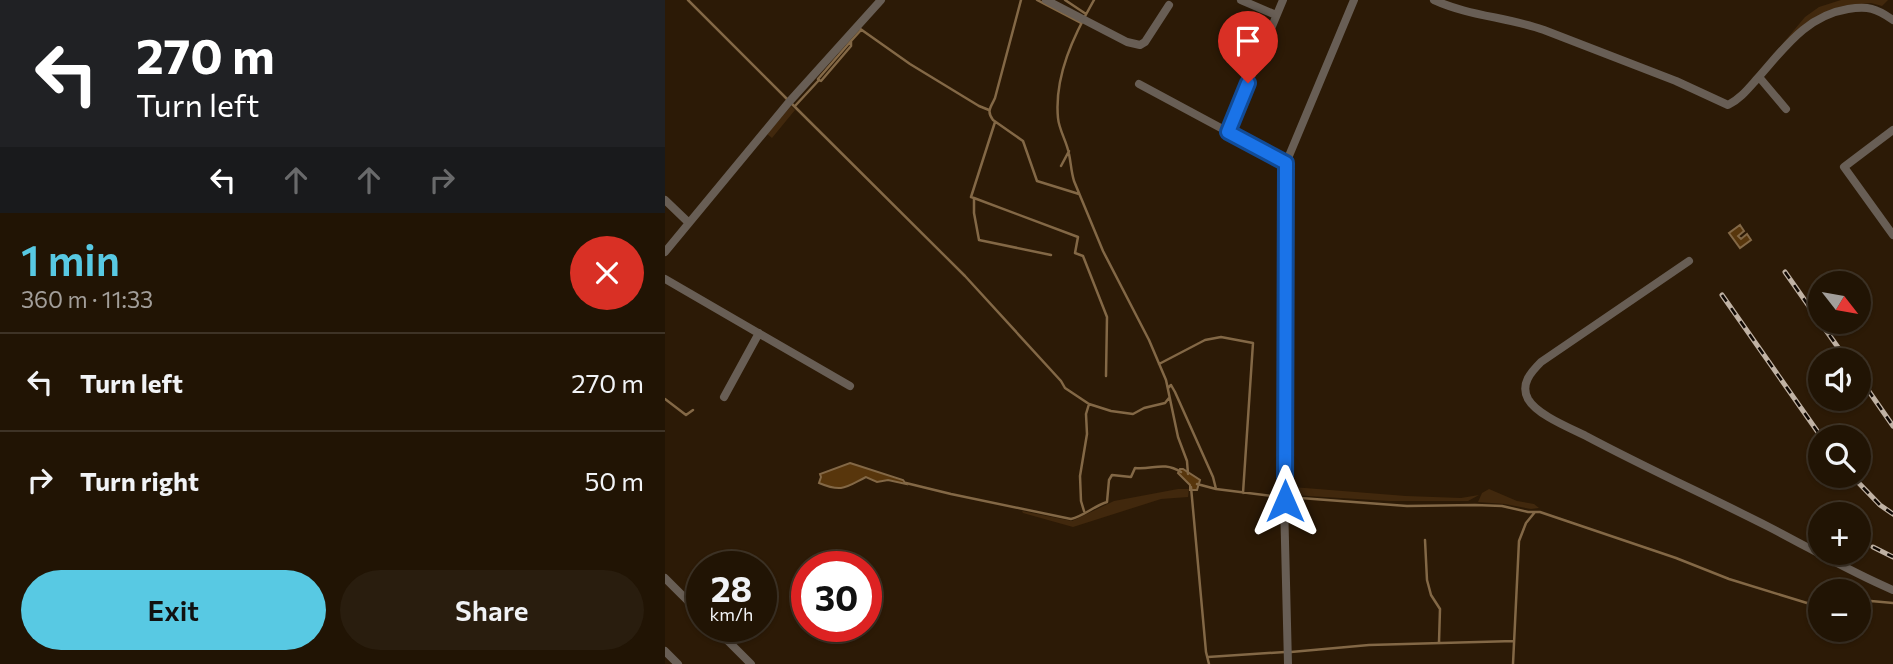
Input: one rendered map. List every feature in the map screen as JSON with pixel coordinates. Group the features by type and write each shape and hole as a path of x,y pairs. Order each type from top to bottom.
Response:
{"street":[{"path":"665,252 789,102 881,0"},
{"path":"1046,0 1127,43 1140,45 1145,42 1169,5"},
{"path":"1241,0 1276,15"},
{"path":"1228,132 1283,0"},
{"path":"1288,664 1284,288 1286,163 1354,0"},
{"path":"1434,0 1451,8 1529,25 1676,81 1728,104 1744,94 1788,44 1813,21 1837,11 1864,6 1876,9 1893,20"},
{"path":"1759,77 1786,109"},
{"path":"1139,84 1286,163"},
{"path":"1893,130 1844,167 1893,235"},
{"path":"665,200 689,223"},
{"path":"1689,261 1541,362 1529,374 1525,387 1526,396 1533,406 1573,429 1855,574 1893,590"},
{"path":"665,279 850,386"},
{"path":"724,397 759,333"},
{"path":"665,578 686,599"},
{"path":"729,642 751,664"},
{"path":"665,651 678,664"}],"shaded area":[{"path":"1841,0 1888,0 1882,6 1871,3 1843,6 1811,20 1742,92 1805,17 1819,7"},
{"path":"791,106 795,110 772,138 767,134"},
{"path":"1740,225 1744,231 1738,236 1741,239 1747,234 1751,240 1740,248 1729,233"},
{"path":"850,463 903,480 906,484 888,480 877,482 866,477 839,488 819,483 820,474"},
{"path":"1180,469 1200,480 1197,490 1190,490 1190,485 1178,473"},
{"path":"1292,487 1406,496 1461,498 1479,495 1468,501 1390,501 1292,495"},
{"path":"1189,489 1188,497 1161,499 1073,527 1022,511 1072,521 1114,501"},
{"path":"1489,489 1539,508 1478,502 1482,493"}],"waterway":[{"path":"688,0 787,99"},
{"path":"1021,0 990,114 993,120 1023,141 1037,181 1079,194"},
{"path":"1037,0 1081,23"},
{"path":"1065,0 1086,14"},
{"path":"1094,0 1079,27 1062,71 1058,102 1059,122 1074,181 1103,251 1149,340 1166,380 1188,474"},
{"path":"859,28 910,64 989,110"},
{"path":"795,106 819,80 821,81 861,30"},
{"path":"819,80 851,41"},
{"path":"792,104 965,276 1065,388 1089,404 1080,476 1084,511"},
{"path":"995,122 971,197 974,198 979,240 1051,255"},
{"path":"1061,166 1069,151"},
{"path":"974,198 1078,237 1075,253 1083,256 1107,317 1106,376"},
{"path":"1159,364 1205,340 1221,337 1253,343 1243,493"},
{"path":"1168,388 1171,385 1175,392 1216,489"},
{"path":"1089,404 1133,414 1165,403 1169,398"},
{"path":"665,399 686,415 693,410"},
{"path":"906,483 1071,519 1107,502 1112,475 1131,477 1135,468 1169,467 1181,472"},
{"path":"1197,484 1281,497"},
{"path":"1191,487 1209,664"},
{"path":"1287,497 1407,506 1502,506 1540,512 1729,579 1808,603"},
{"path":"1513,664 1519,541 1526,523 1535,512"},
{"path":"1425,540 1427,580 1431,595 1440,609 1439,642"},
{"path":"1871,601 1893,603"},
{"path":"1291,652 1369,645 1514,641"},
{"path":"1208,657 1285,652"}],"railway":[{"path":"1785,272 1808,305"},
{"path":"1722,295 1813,425"},
{"path":"1829,334 1838,348"},
{"path":"1871,394 1893,426"},
{"path":"1864,488 1893,514"},
{"path":"1873,547 1893,557"}],"route":[{"path":"1248,83 1228,132 1286,163 1285,501"}]}
